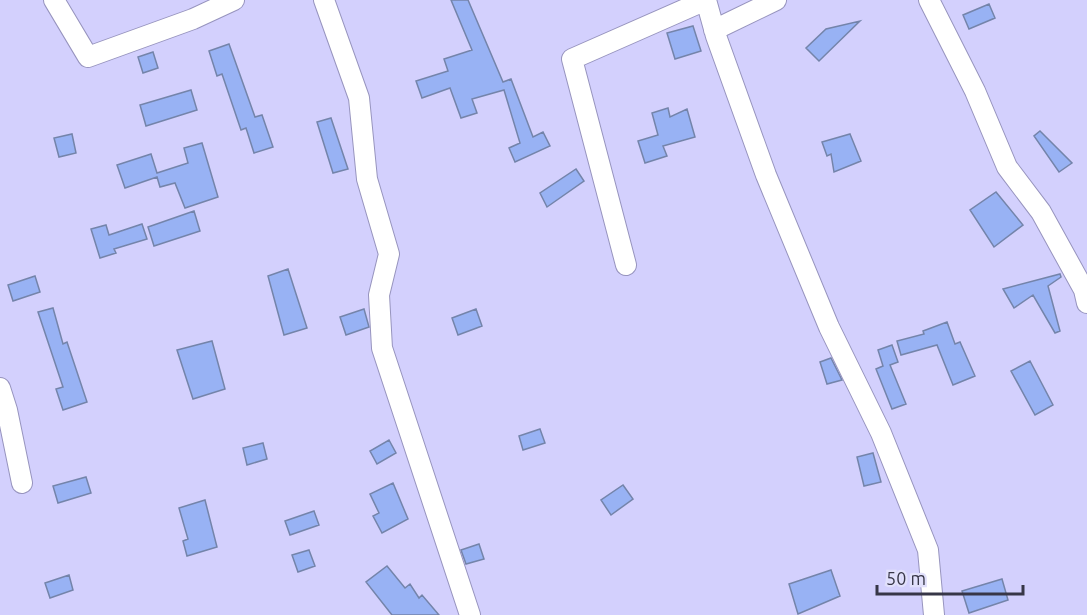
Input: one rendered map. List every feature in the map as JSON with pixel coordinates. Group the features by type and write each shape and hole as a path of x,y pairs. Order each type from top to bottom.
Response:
{"street":[{"path":"54,0 88,57 193,19 234,0"},
{"path":"324,0 359,98 366,179 389,254 379,295 382,348 470,615"},
{"path":"626,265 572,59 706,0 714,30 766,175 829,327 881,434 928,550 934,615"},
{"path":"714,30 776,0"},
{"path":"929,0 975,92 1007,167 1041,212 1084,290 1087,303"},
{"path":"0,388 7,410 22,483"}],"building":[{"path":"451,0 468,0 503,82 511,79 533,137 543,132 550,146 515,162 509,148 520,143 504,90 472,99 477,113 461,118 450,88 422,98 416,81 448,71 444,59 472,50"},
{"path":"989,4 995,18 969,29 963,15"},
{"path":"860,21 819,61 806,48 826,29"},
{"path":"693,26 701,51 675,59 667,33"},
{"path":"229,44 255,117 262,115 273,147 254,153 246,128 241,130 222,74 217,76 209,51"},
{"path":"153,52 158,68 143,73 138,57"},
{"path":"191,90 197,110 146,126 140,105"},
{"path":"668,108 670,117 687,109 695,137 663,146 667,156 645,163 638,141 658,135 652,113"},
{"path":"331,118 348,169 333,173 317,122"},
{"path":"1040,131 1072,163 1059,172 1034,136"},
{"path":"72,134 76,153 59,157 54,138"},
{"path":"850,134 861,161 834,172 831,154 827,156 822,142"},
{"path":"202,143 218,197 185,208 175,183 160,187 157,177 125,188 117,165 151,154 157,173 188,163 184,148"},
{"path":"576,169 584,181 547,207 540,193"},
{"path":"996,192 1023,225 994,247 970,210"},
{"path":"194,211 200,231 154,246 148,227"},
{"path":"142,224 147,239 114,249 116,253 100,258 91,229 106,225 109,235"},
{"path":"288,269 307,328 284,335 268,276"},
{"path":"1060,274 1061,277 1048,286 1060,331 1055,333 1033,295 1014,308 1003,289"},
{"path":"35,276 40,292 13,301 8,285"},
{"path":"53,308 63,344 67,342 87,402 63,410 56,389 63,387 38,312"},
{"path":"364,309 369,327 346,335 340,317"},
{"path":"476,309 482,326 458,335 452,318"},
{"path":"947,322 955,344 960,342 975,376 953,385 937,345 901,355 897,341 924,334 923,331"},
{"path":"212,341 225,389 193,399 177,350"},
{"path":"892,345 898,362 890,365 906,404 892,409 876,369 883,366 878,350"},
{"path":"831,358 842,380 827,384 820,362"},
{"path":"1030,361 1053,405 1035,415 1011,371"},
{"path":"540,429 545,443 523,450 519,436"},
{"path":"389,440 396,453 377,464 370,451"},
{"path":"263,443 267,459 247,465 243,448"},
{"path":"873,453 881,482 864,486 857,457"},
{"path":"86,477 91,493 58,503 53,486"},
{"path":"393,483 408,519 382,533 373,516 379,513 370,494"},
{"path":"623,485 633,499 611,515 601,500"},
{"path":"205,500 217,547 187,556 183,541 188,539 179,508"},
{"path":"314,511 319,525 290,535 285,521"},
{"path":"479,544 484,559 466,564 461,550"},
{"path":"309,550 315,566 298,572 292,555"},
{"path":"387,566 405,588 410,584 419,598 422,595 439,615 392,615 366,582"},
{"path":"831,570 840,596 798,614 789,584"},
{"path":"69,575 73,590 50,598 45,583"},
{"path":"1002,579 1008,600 969,613 962,591"}]}
